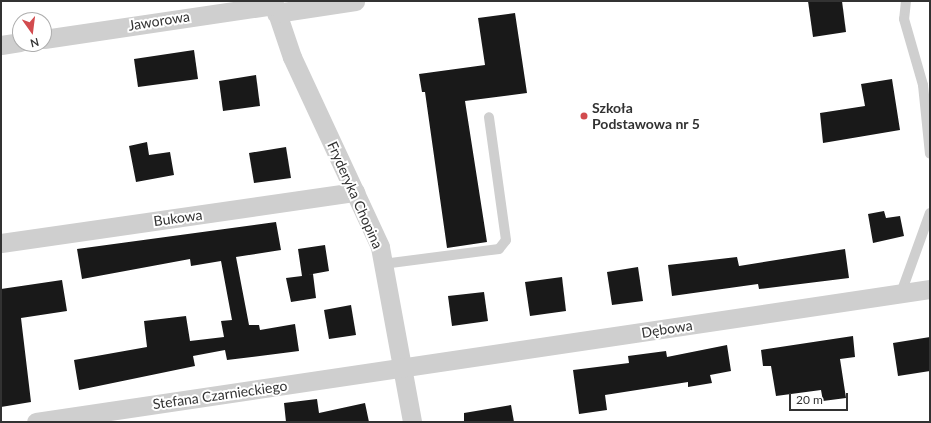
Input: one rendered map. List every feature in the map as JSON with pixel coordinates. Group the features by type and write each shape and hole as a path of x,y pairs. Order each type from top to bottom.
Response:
{"street":[{"name":"Jaworowa","path":"52,38 274,6 355,1"},
{"name":"Fryderyka Chopina","path":"274,6 292,57 380,247 404,369 412,422"},
{"path":"1,45 12,43"},
{"name":"Bukowa","path":"1,243 354,192"},
{"name":"Dębowa","path":"404,369 930,289"},
{"name":"Stefana Czarnieckiego","path":"36,422 404,369"}],"lane":[{"path":"906,1 904,19 923,85 930,154"},
{"path":"383,264 499,249 506,240 489,117"},
{"path":"901,293 930,213"}],"building":[{"path":"808,1 842,1 846,32 813,37"},
{"path":"515,13 527,93 465,101 487,242 447,248 425,92 422,92 419,74 485,65 478,18"},
{"path":"194,50 198,79 138,87 134,59"},
{"path":"256,75 260,106 223,111 219,81"},
{"path":"892,79 900,130 823,143 820,113 865,106 861,84"},
{"path":"147,142 149,155 170,152 174,175 136,182 129,146"},
{"path":"286,147 291,178 254,183 249,153"},
{"path":"884,211 886,218 900,216 904,236 873,243 868,214"},
{"path":"276,222 281,250 236,257 249,325 259,325 260,330 295,324 299,351 227,360 225,350 193,356 195,366 79,390 74,360 147,347 144,321 186,316 190,341 224,337 221,321 232,320 221,261 191,266 190,259 82,279 77,249"},
{"path":"325,245 329,271 307,275 313,274 316,298 291,302 286,278 302,276 298,249"},
{"path":"845,249 849,278 759,289 758,284 672,296 668,265 737,257 739,266"},
{"path":"638,267 643,301 612,305 607,272"},
{"path":"562,277 566,311 530,316 525,282"},
{"path":"62,280 67,311 21,318 31,402 1,407 1,289"},
{"path":"484,292 488,321 452,326 448,296"},
{"path":"351,305 356,335 329,339 324,310"},
{"path":"853,336 855,357 840,359 846,398 823,401 821,390 776,396 771,366 763,366 761,350"},
{"path":"930,337 930,371 898,376 893,343"},
{"path":"727,345 731,371 710,375 712,383 688,387 688,382 605,395 607,410 579,414 573,370 629,363 628,356 666,351 667,357"},
{"path":"317,399 319,413 365,403 369,422 286,422 284,403"},
{"path":"511,405 514,422 464,422 464,413"}],"place":[{"name":"Szkoła Podstawowa nr 5","path":"584,116"}]}
